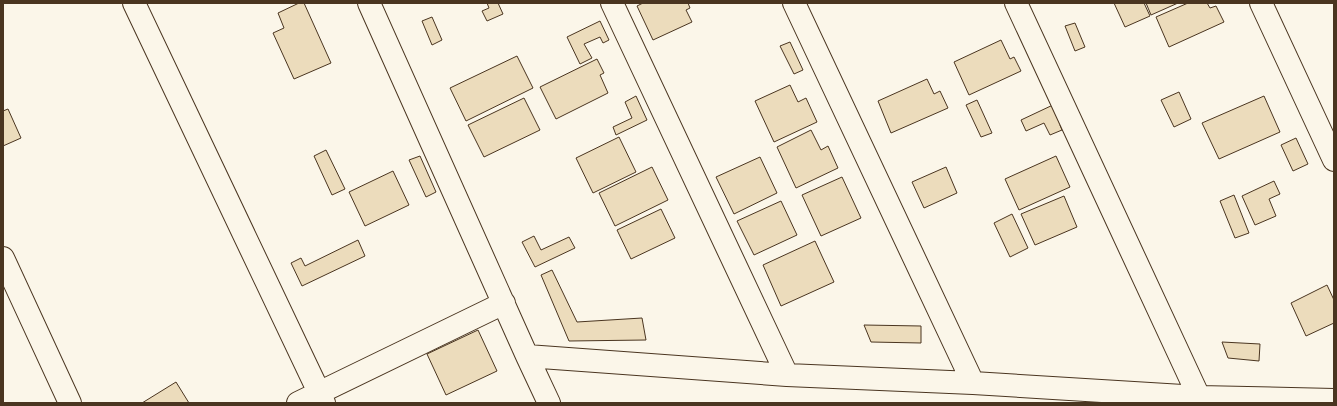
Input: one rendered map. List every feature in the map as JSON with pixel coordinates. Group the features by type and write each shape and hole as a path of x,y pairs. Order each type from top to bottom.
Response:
{"street":[{"path":"134,3 321,398"},
{"path":"369,3 527,356 550,403"},
{"path":"612,3 787,375"},
{"path":"794,3 973,383"},
{"path":"1016,3 1199,397"},
{"path":"1261,3 1334,160"},
{"path":"3,258 70,403"},
{"path":"298,403 321,398 504,303"},
{"path":"527,356 787,375 973,383 1140,398 1199,397 1334,400"}],"building":[{"path":"299,3 304,3 331,63 294,79 273,33 284,28 278,13"},
{"path":"487,3 498,3 503,14 487,21 482,11 489,8"},
{"path":"643,3 688,3 690,8 686,10 692,22 653,40 637,6"},
{"path":"1114,3 1144,3 1150,16 1125,27"},
{"path":"1146,3 1178,3 1151,15"},
{"path":"1188,3 1207,3 1210,8 1216,6 1224,22 1169,47 1156,17"},
{"path":"432,17 442,40 432,45 422,21"},
{"path":"600,21 609,40 603,43 600,37 584,44 592,58 580,64 567,37"},
{"path":"1075,23 1085,47 1075,51 1065,26"},
{"path":"1001,40 1010,59 1014,57 1021,71 969,95 954,62"},
{"path":"790,42 803,70 794,74 780,46"},
{"path":"517,56 533,88 466,121 450,88"},
{"path":"597,59 604,73 600,75 608,93 556,119 540,87"},
{"path":"927,79 934,94 940,91 948,108 891,133 878,101"},
{"path":"790,85 798,102 806,98 817,122 774,142 755,101"},
{"path":"1179,92 1191,119 1174,127 1161,100"},
{"path":"636,96 647,120 616,135 613,127 632,118 625,102"},
{"path":"1264,96 1280,132 1219,159 1202,123"},
{"path":"524,98 540,130 484,157 468,125"},
{"path":"977,100 992,133 981,137 966,105"},
{"path":"1055,104 1064,123 1060,125 1062,130 1050,135 1044,123 1026,131 1021,120"},
{"path":"8,109 21,138 3,146 3,111"},
{"path":"811,130 821,150 828,146 838,168 796,188 777,147"},
{"path":"619,137 636,172 593,193 576,158"},
{"path":"1296,138 1308,164 1293,171 1281,145"},
{"path":"326,150 345,189 332,195 314,156"},
{"path":"420,156 436,192 426,197 409,160"},
{"path":"1056,156 1070,187 1019,210 1005,179"},
{"path":"760,157 777,193 734,214 716,177"},
{"path":"652,167 668,200 615,226 599,193"},
{"path":"946,167 957,193 924,208 912,182"},
{"path":"393,171 409,205 365,226 349,192"},
{"path":"842,177 861,218 821,236 802,195"},
{"path":"1274,181 1280,194 1269,199 1276,216 1255,225 1242,196"},
{"path":"1234,195 1249,233 1235,238 1220,201"},
{"path":"1064,196 1077,227 1035,245 1021,214"},
{"path":"781,201 797,235 754,255 737,221"},
{"path":"661,209 675,238 631,259 617,230"},
{"path":"1012,214 1028,248 1010,257 994,223"},
{"path":"534,236 541,250 569,237 575,248 535,267 522,242"},
{"path":"358,240 365,256 302,286 291,263 301,258 305,266"},
{"path":"815,241 834,282 781,306 763,265"},
{"path":"552,270 577,322 642,318 646,340 569,341 541,275"},
{"path":"1327,285 1334,300 1334,323 1306,336 1291,303"},
{"path":"864,325 921,326 921,343 871,342"},
{"path":"478,330 497,371 446,395 427,354"},
{"path":"1222,342 1260,344 1259,361 1228,358"},
{"path":"176,382 189,403 142,403"}]}
